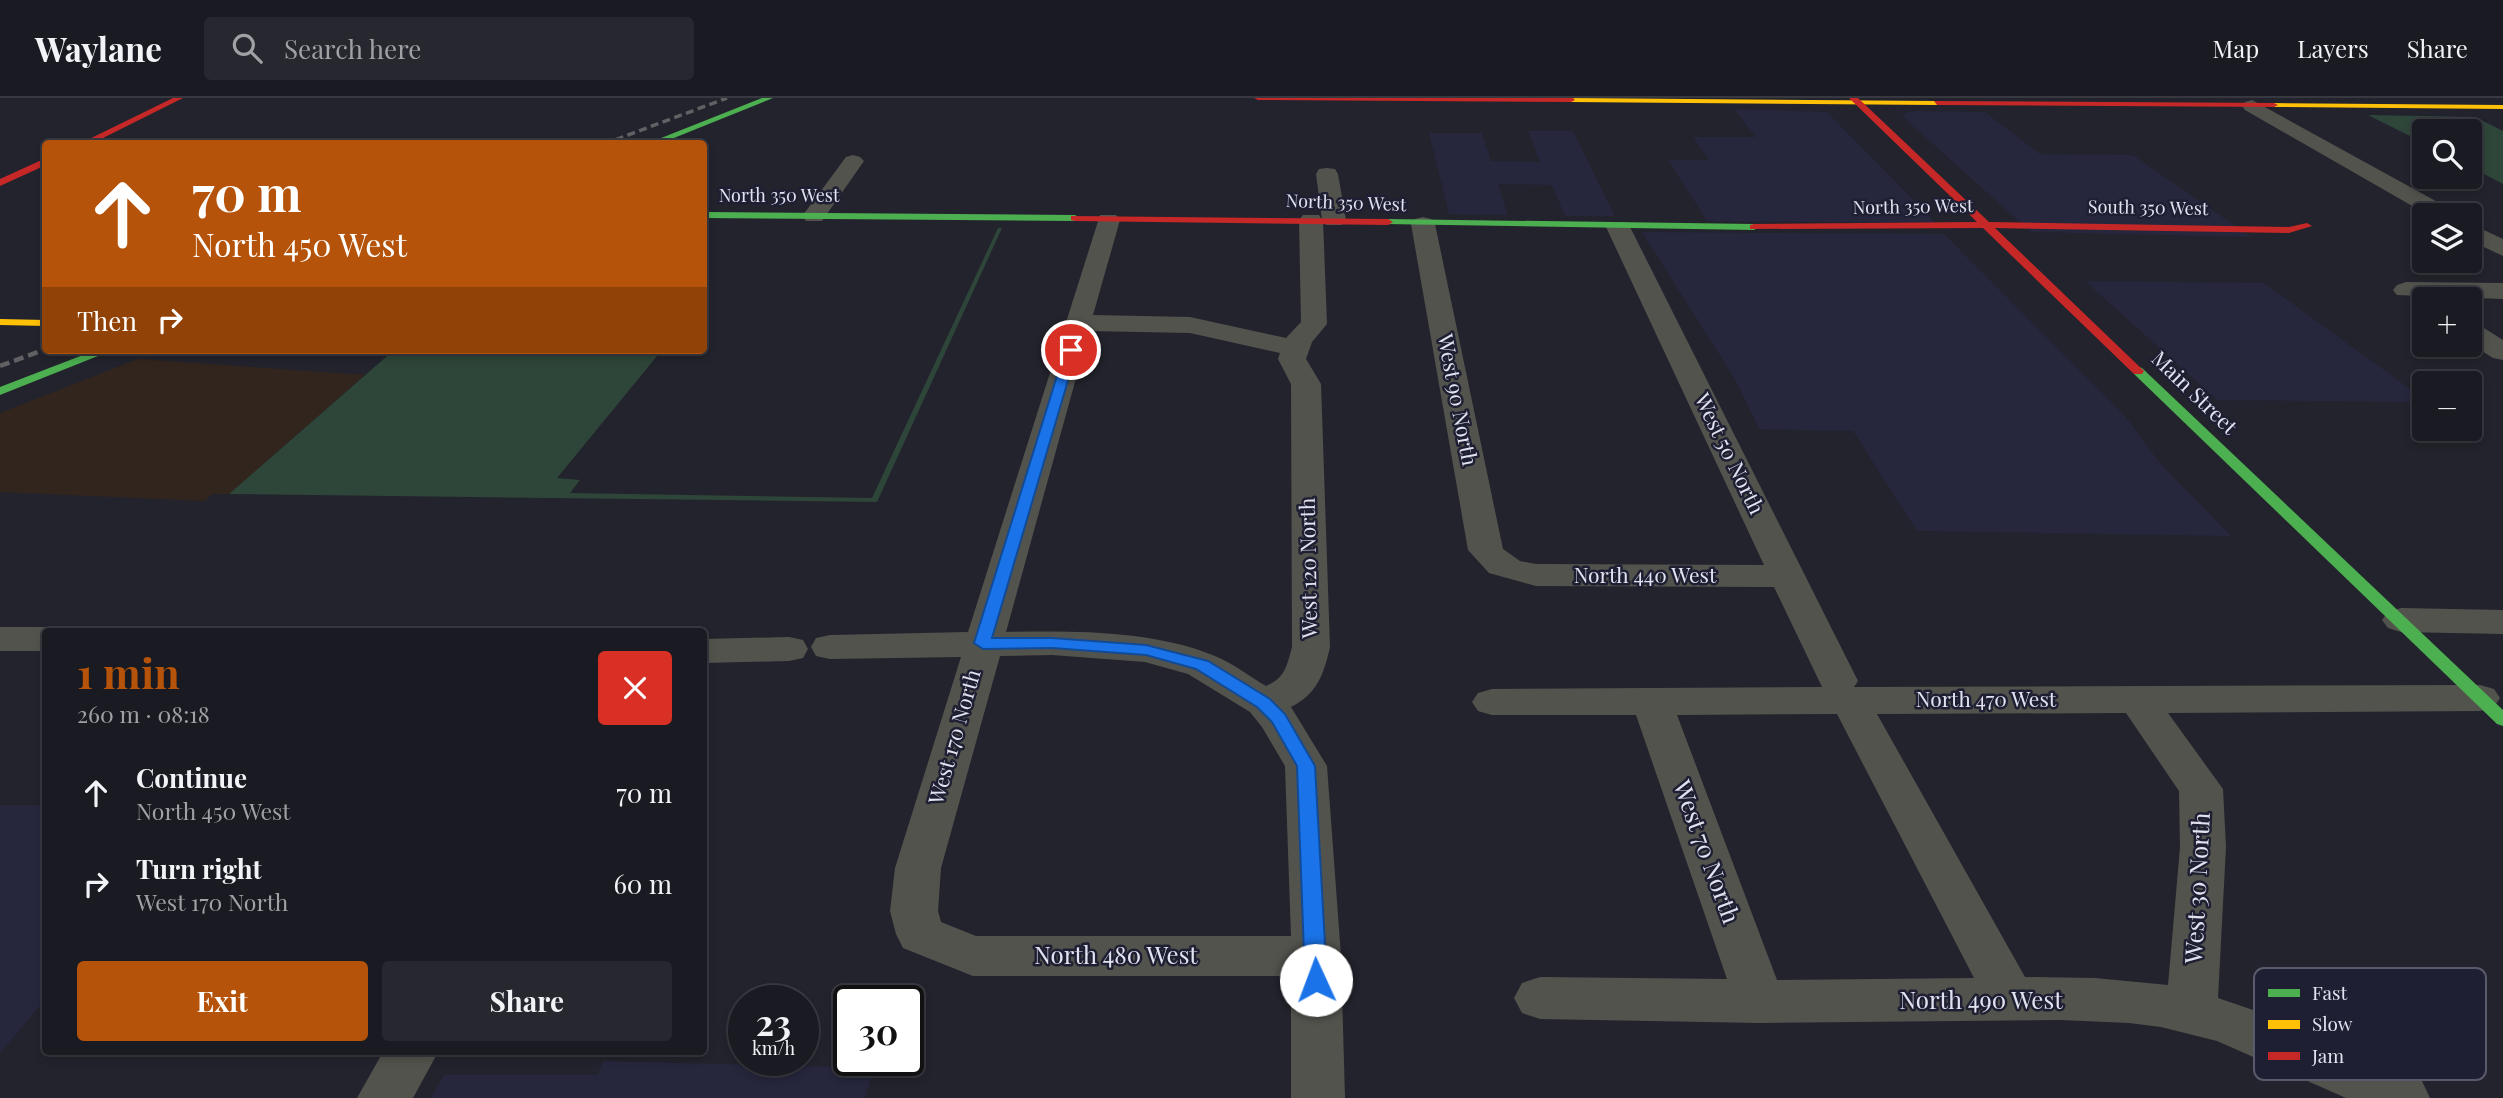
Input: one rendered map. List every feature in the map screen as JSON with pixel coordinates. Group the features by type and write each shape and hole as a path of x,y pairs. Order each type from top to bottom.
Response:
{"street":[{"path":"91,140 179,98"},
{"path":"660,140 769,98"},
{"path":"1258,98 1855,100 2503,107"},
{"path":"2403,98 2421,107"},
{"name":"Main Street","path":"1855,100 2491,709"},
{"path":"2252,106 2423,203"},
{"path":"814,216 853,161"},
{"path":"0,183 42,163"},
{"path":"1079,323 1190,325 1296,348 1299,339 1314,324 1327,174"},
{"name":"North 350 West","path":"707,215 1322,220 1423,225 1618,227 1988,225"},
{"name":"West 170 North","path":"920,934 914,911 918,868 1108,220"},
{"name":"West 90 North","path":"1423,225 1486,550 1503,569"},
{"name":"South 350 West","path":"1988,225 2288,230 2307,226"},
{"name":"West 50 North","path":"1618,227 1844,691 2011,1000"},
{"path":"2482,237 2503,249"},
{"path":"2482,292 2503,291"},
{"path":"0,322 42,323"},
{"path":"2482,339 2503,352"},
{"name":"West 120 North","path":"1264,703 1297,689 1303,678 1311,647 1306,384 1292,359 1296,348"},
{"path":"0,391 97,354"},
{"name":"North 440 West","path":"1503,569 1536,575 1789,576"},
{"path":"2401,620 2503,622"},
{"path":"0,639 42,639"},
{"path":"830,647 1052,643 1146,650 1202,665 1264,703 1278,719 1306,766 1315,956 1318,1098"},
{"path":"707,651 789,649"},
{"name":"North 470 West","path":"1492,702 1652,702 1844,691 2491,709"},
{"name":"West 30 North","path":"2138,700 2201,789 2203,847 2192,1011"},
{"name":"West 70 North","path":"1652,702 1760,1002"},
{"name":"North 480 West","path":"920,934 973,956 1315,956"},
{"name":"North 490 West","path":"1540,998 1760,1002 2140,1002 2192,1011 2254,1033"},
{"path":"384,1098 410,1055"},
{"name":"North 490 West","path":"2362,1080 2403,1098"}],"shaded area":[{"path":"1734,109 1827,112 1936,223 1707,221 1668,160 1709,160 1693,137 1756,137"},
{"path":"1908,112 1985,112 2040,154 2133,155 2251,237 2031,232 1904,118 1903,115"},
{"path":"1528,131 1573,131 1615,216 1565,216 1552,185 1498,184 1508,215 1449,214 1429,133 1482,133 1491,161 1540,162"},
{"path":"1642,232 1944,234 2125,416 2159,462 2231,536 1917,531 1853,431 1759,429 1736,381"},
{"path":"2085,281 2264,283 2412,390 2412,402 2217,400"},
{"path":"138,359 365,375 229,494 212,494 205,501 0,492 0,413"},
{"path":"0,805 42,805 42,1004 0,1053"},
{"path":"603,1061 728,1064 728,1076 819,1076 819,1067 833,1067 833,1076 872,1076 865,1098 431,1098 444,1075 598,1075"}],"green space":[{"path":"2368,115 2479,119 2412,119 2412,137"},
{"path":"2482,120 2503,131 2503,184 2482,173"},
{"path":"998,228 1002,228 877,502 229,494 389,354 659,354 557,478 580,480 570,493 872,498"}],"railway":[{"path":"615,140 727,98"},
{"path":"0,366 42,350"}],"traffic: fast":[{"path":"660,140 769,98"},
{"path":"707,215 1075,218"},
{"path":"1388,222 1754,227"},
{"path":"0,391 97,354"},
{"path":"2138,371 2503,720"}],"traffic: slow":[{"path":"1571,100 1937,103"},
{"path":"2274,105 2503,107"},
{"path":"0,322 42,323"}],"traffic: jam":[{"path":"91,140 179,98"},
{"path":"1258,98 1571,100"},
{"path":"1853,98 2138,371"},
{"path":"1937,103 2274,105"},
{"path":"0,183 42,163"},
{"path":"1075,218 1388,222"},
{"path":"1754,227 2028,225 2289,230 2307,226"}],"route":[{"path":"1071,350 983,643 1052,643 1146,650 1202,665 1264,703 1278,719 1306,766 1316,980"}]}
